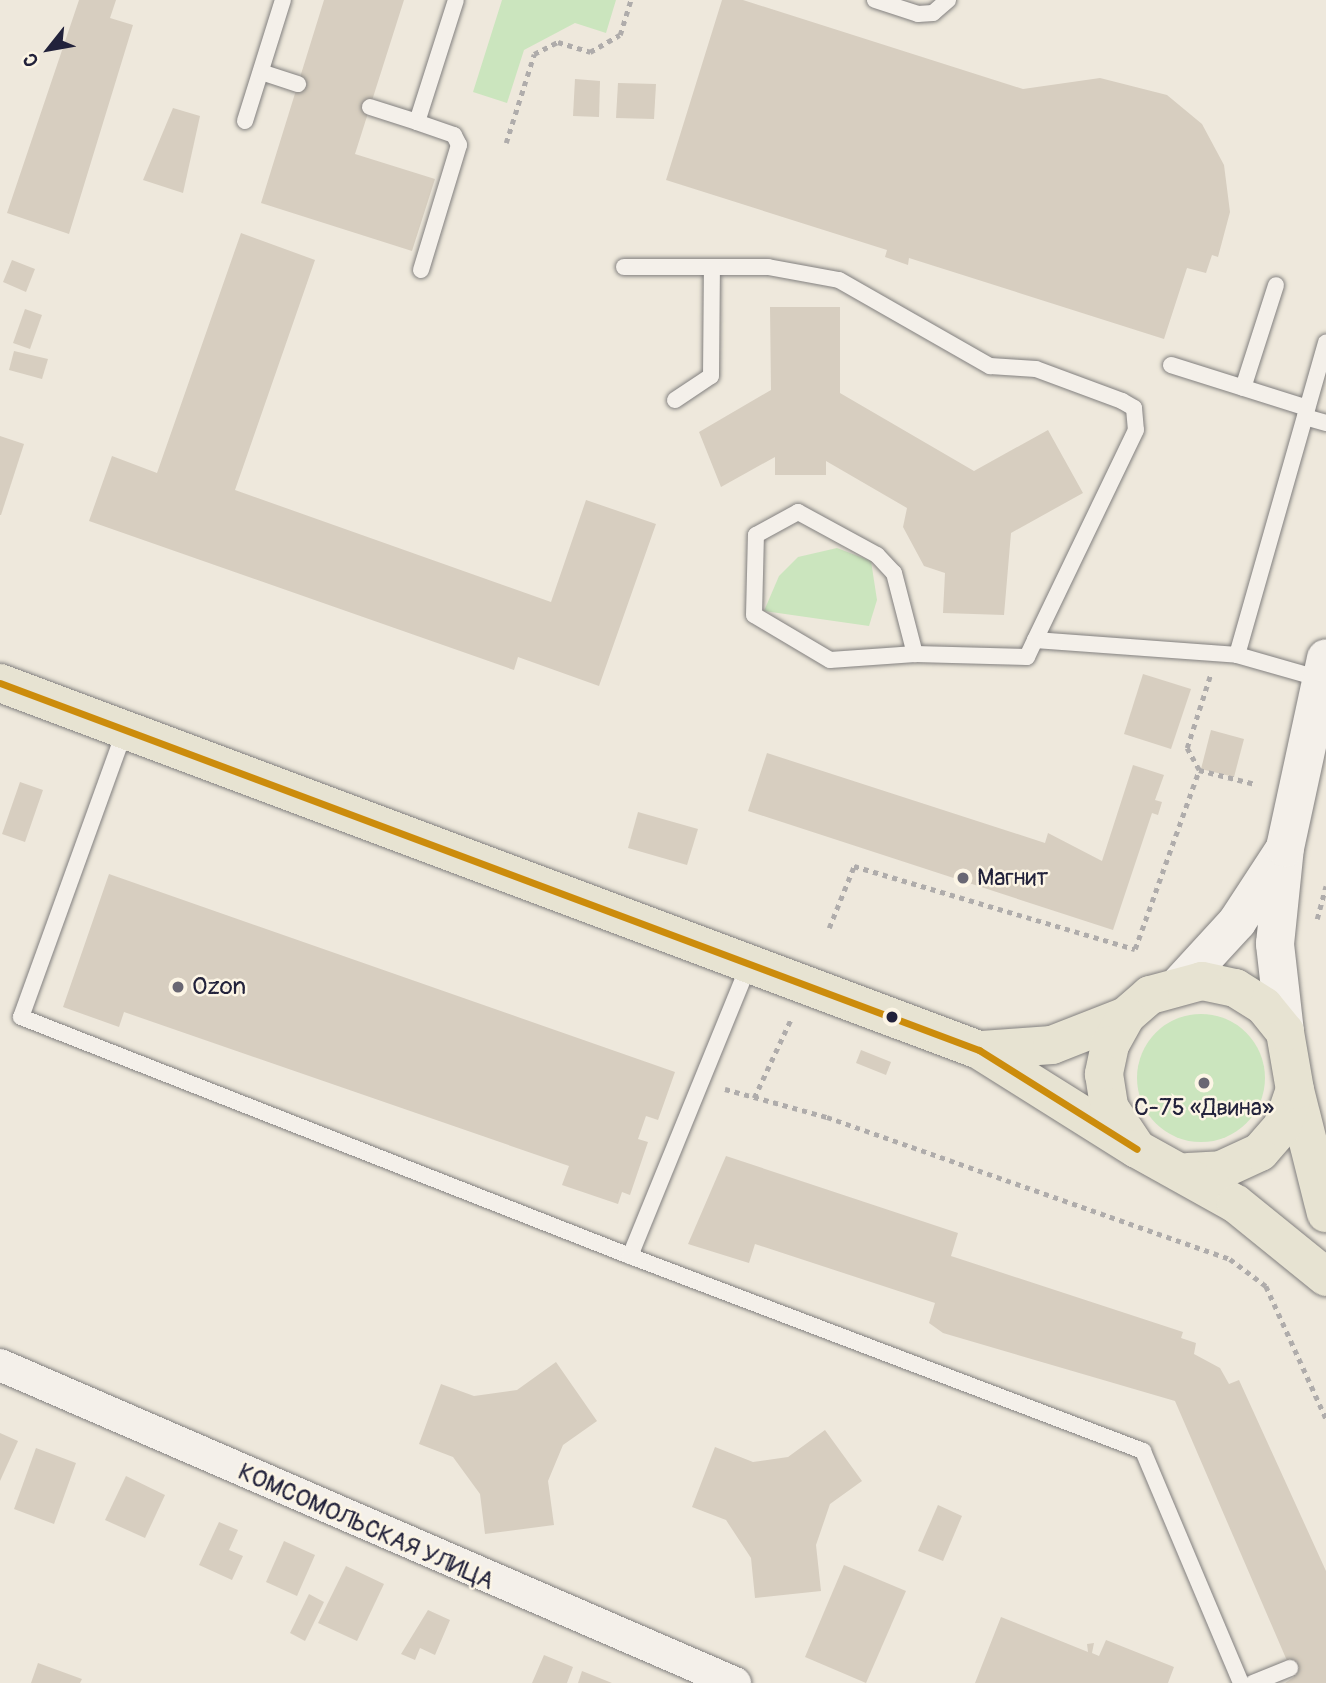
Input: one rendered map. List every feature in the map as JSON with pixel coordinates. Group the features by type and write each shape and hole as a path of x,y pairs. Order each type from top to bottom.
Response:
{"main road":[{"path":"1324,668 1285,848 1276,944 1285,1032 1295,1090 1326,1213"},
{"path":"0,683 979,1049 1137,1149 1188,1172 1280,1235 1326,1277"},
{"path":"979,1049 1052,1045 1126,1016 1150,995 1181,983 1237,922 1285,848"},
{"path":"1181,983 1235,988 1264,1006 1285,1032"},
{"path":"1126,1016 1110,1045 1104,1074 1109,1107 1137,1149"},
{"path":"1188,1172 1222,1170 1259,1152 1282,1127 1295,1090"}],"street":[{"name":"КОМСОМОЛЬСКАЯ УЛИЦА","path":"0,1365 736,1683"}],"lane":[{"path":"245,121 283,0"},
{"path":"417,122 456,0"},
{"path":"875,0 918,14 933,13 948,0"},
{"path":"261,72 298,84"},
{"path":"370,107 454,135 459,145 421,270"},
{"path":"624,267 768,267 839,280 990,366 1036,369 1134,408 1136,430 1027,657 915,654 830,660 754,615 756,535 798,512 877,555 894,573 915,654"},
{"path":"675,400 711,376 712,267"},
{"path":"1243,388 1276,285"},
{"path":"1237,655 1326,342"},
{"path":"1171,365 1243,388 1306,413 1326,424"},
{"path":"1035,640 1237,655 1324,668"},
{"path":"125,730 21,1017 630,1256 1143,1451 1241,1683"},
{"path":"630,1256 749,964"},
{"path":"1253,1683 1290,1668"}],"path":[{"path":"506,143 534,54 558,41 590,52 620,35 631,0"},
{"path":"1217,654 1187,748 1199,770 1255,784"},
{"path":"829,928 855,866 1135,948 1199,770"},
{"path":"754,1098 794,1012"},
{"path":"700,1082 827,1117 1230,1259 1266,1286 1326,1418"}],"green space":[{"path":"502,0 616,0 606,33 575,23 524,50 507,103 473,92"},
{"path":"837,548 871,561 877,600 869,626 764,611 779,576 798,557"},
{"path":"1201,1014 1226,1019 1246,1033 1260,1053 1265,1078 1260,1103 1246,1123 1226,1137 1201,1142 1176,1137 1156,1123 1142,1103 1137,1078 1142,1053 1156,1033 1176,1019"}],"building":[{"path":"79,0 116,0 110,18 133,25 69,234 7,213"},
{"path":"324,0 404,0 355,154 435,179 412,251 261,203"},
{"path":"722,0 743,0 1023,89 1100,78 1167,95 1202,124 1224,165 1230,212 1218,257 1212,255 1206,273 1187,268 1164,339 909,258 908,265 885,257 887,250 666,180"},
{"path":"575,79 600,81 599,117 573,116"},
{"path":"618,83 656,84 654,119 616,118"},
{"path":"173,108 200,116 183,193 143,180"},
{"path":"241,233 315,260 235,490 551,602 586,500 656,524 599,686 518,657 514,670 89,521 112,456 157,473"},
{"path":"12,260 35,269 26,292 3,282"},
{"path":"770,307 840,307 840,393 974,471 1048,430 1083,493 1011,533 1004,615 943,613 945,573 924,566 903,527 907,508 826,461 826,475 775,475 775,457 721,487 699,432 771,390"},
{"path":"25,309 42,315 30,349 13,343"},
{"path":"14,351 48,359 42,379 9,370"},
{"path":"0,436 24,444 1,515 0,515"},
{"path":"1143,674 1191,689 1171,749 1124,734"},
{"path":"1211,730 1244,739 1234,777 1201,769"},
{"path":"767,753 1045,843 1048,833 1102,861 1133,765 1164,775 1155,800 1162,802 1158,815 1152,813 1113,930 748,811"},
{"path":"20,782 43,790 25,842 2,834"},
{"path":"638,812 698,829 687,865 628,848"},
{"path":"109,874 675,1072 658,1120 646,1116 638,1139 648,1142 630,1195 622,1192 618,1204 562,1185 569,1166 124,1012 119,1027 63,1007"},
{"path":"861,1050 891,1062 886,1075 856,1063"},
{"path":"726,1156 958,1233 951,1256 1183,1332 1181,1338 1196,1343 1194,1354 1220,1368 1229,1384 1239,1380 1326,1571 1326,1683 1285,1683 1294,1677 1175,1401 943,1333 929,1323 935,1303 755,1244 749,1263 688,1244"},
{"path":"556,1362 597,1421 563,1445 548,1481 554,1525 485,1534 480,1494 453,1457 419,1444 441,1384 474,1396 517,1390"},
{"path":"825,1430 862,1481 830,1504 816,1545 821,1591 755,1598 751,1558 726,1520 692,1507 715,1447 753,1462 788,1457"},
{"path":"0,1433 18,1441 0,1481"},
{"path":"36,1448 76,1463 54,1524 14,1509"},
{"path":"126,1476 165,1495 145,1538 105,1520"},
{"path":"938,1505 962,1516 943,1561 918,1551"},
{"path":"219,1522 238,1530 229,1550 243,1556 232,1580 199,1565"},
{"path":"284,1541 315,1555 297,1596 266,1582"},
{"path":"844,1565 906,1591 866,1683 805,1657"},
{"path":"346,1566 384,1584 357,1641 318,1623"},
{"path":"309,1594 324,1602 305,1641 290,1633"},
{"path":"428,1610 450,1620 435,1655 420,1648 415,1660 401,1654"},
{"path":"1001,1617 1088,1652 1087,1644 1094,1643 1092,1653 1099,1656 1106,1640 1174,1667 1168,1683 975,1683"},
{"path":"544,1655 573,1667 567,1683 532,1683"},
{"path":"38,1663 82,1679 80,1683 31,1683"},
{"path":"582,1671 612,1683 578,1683"}],"transit line":[{"path":"0,683 979,1050 1137,1149"}],"place":[{"name":"Магнит","path":"963,878"},
{"name":"Ozon","path":"178,987"},
{"name":"С-75 «Двина»","path":"1204,1083"}]}
